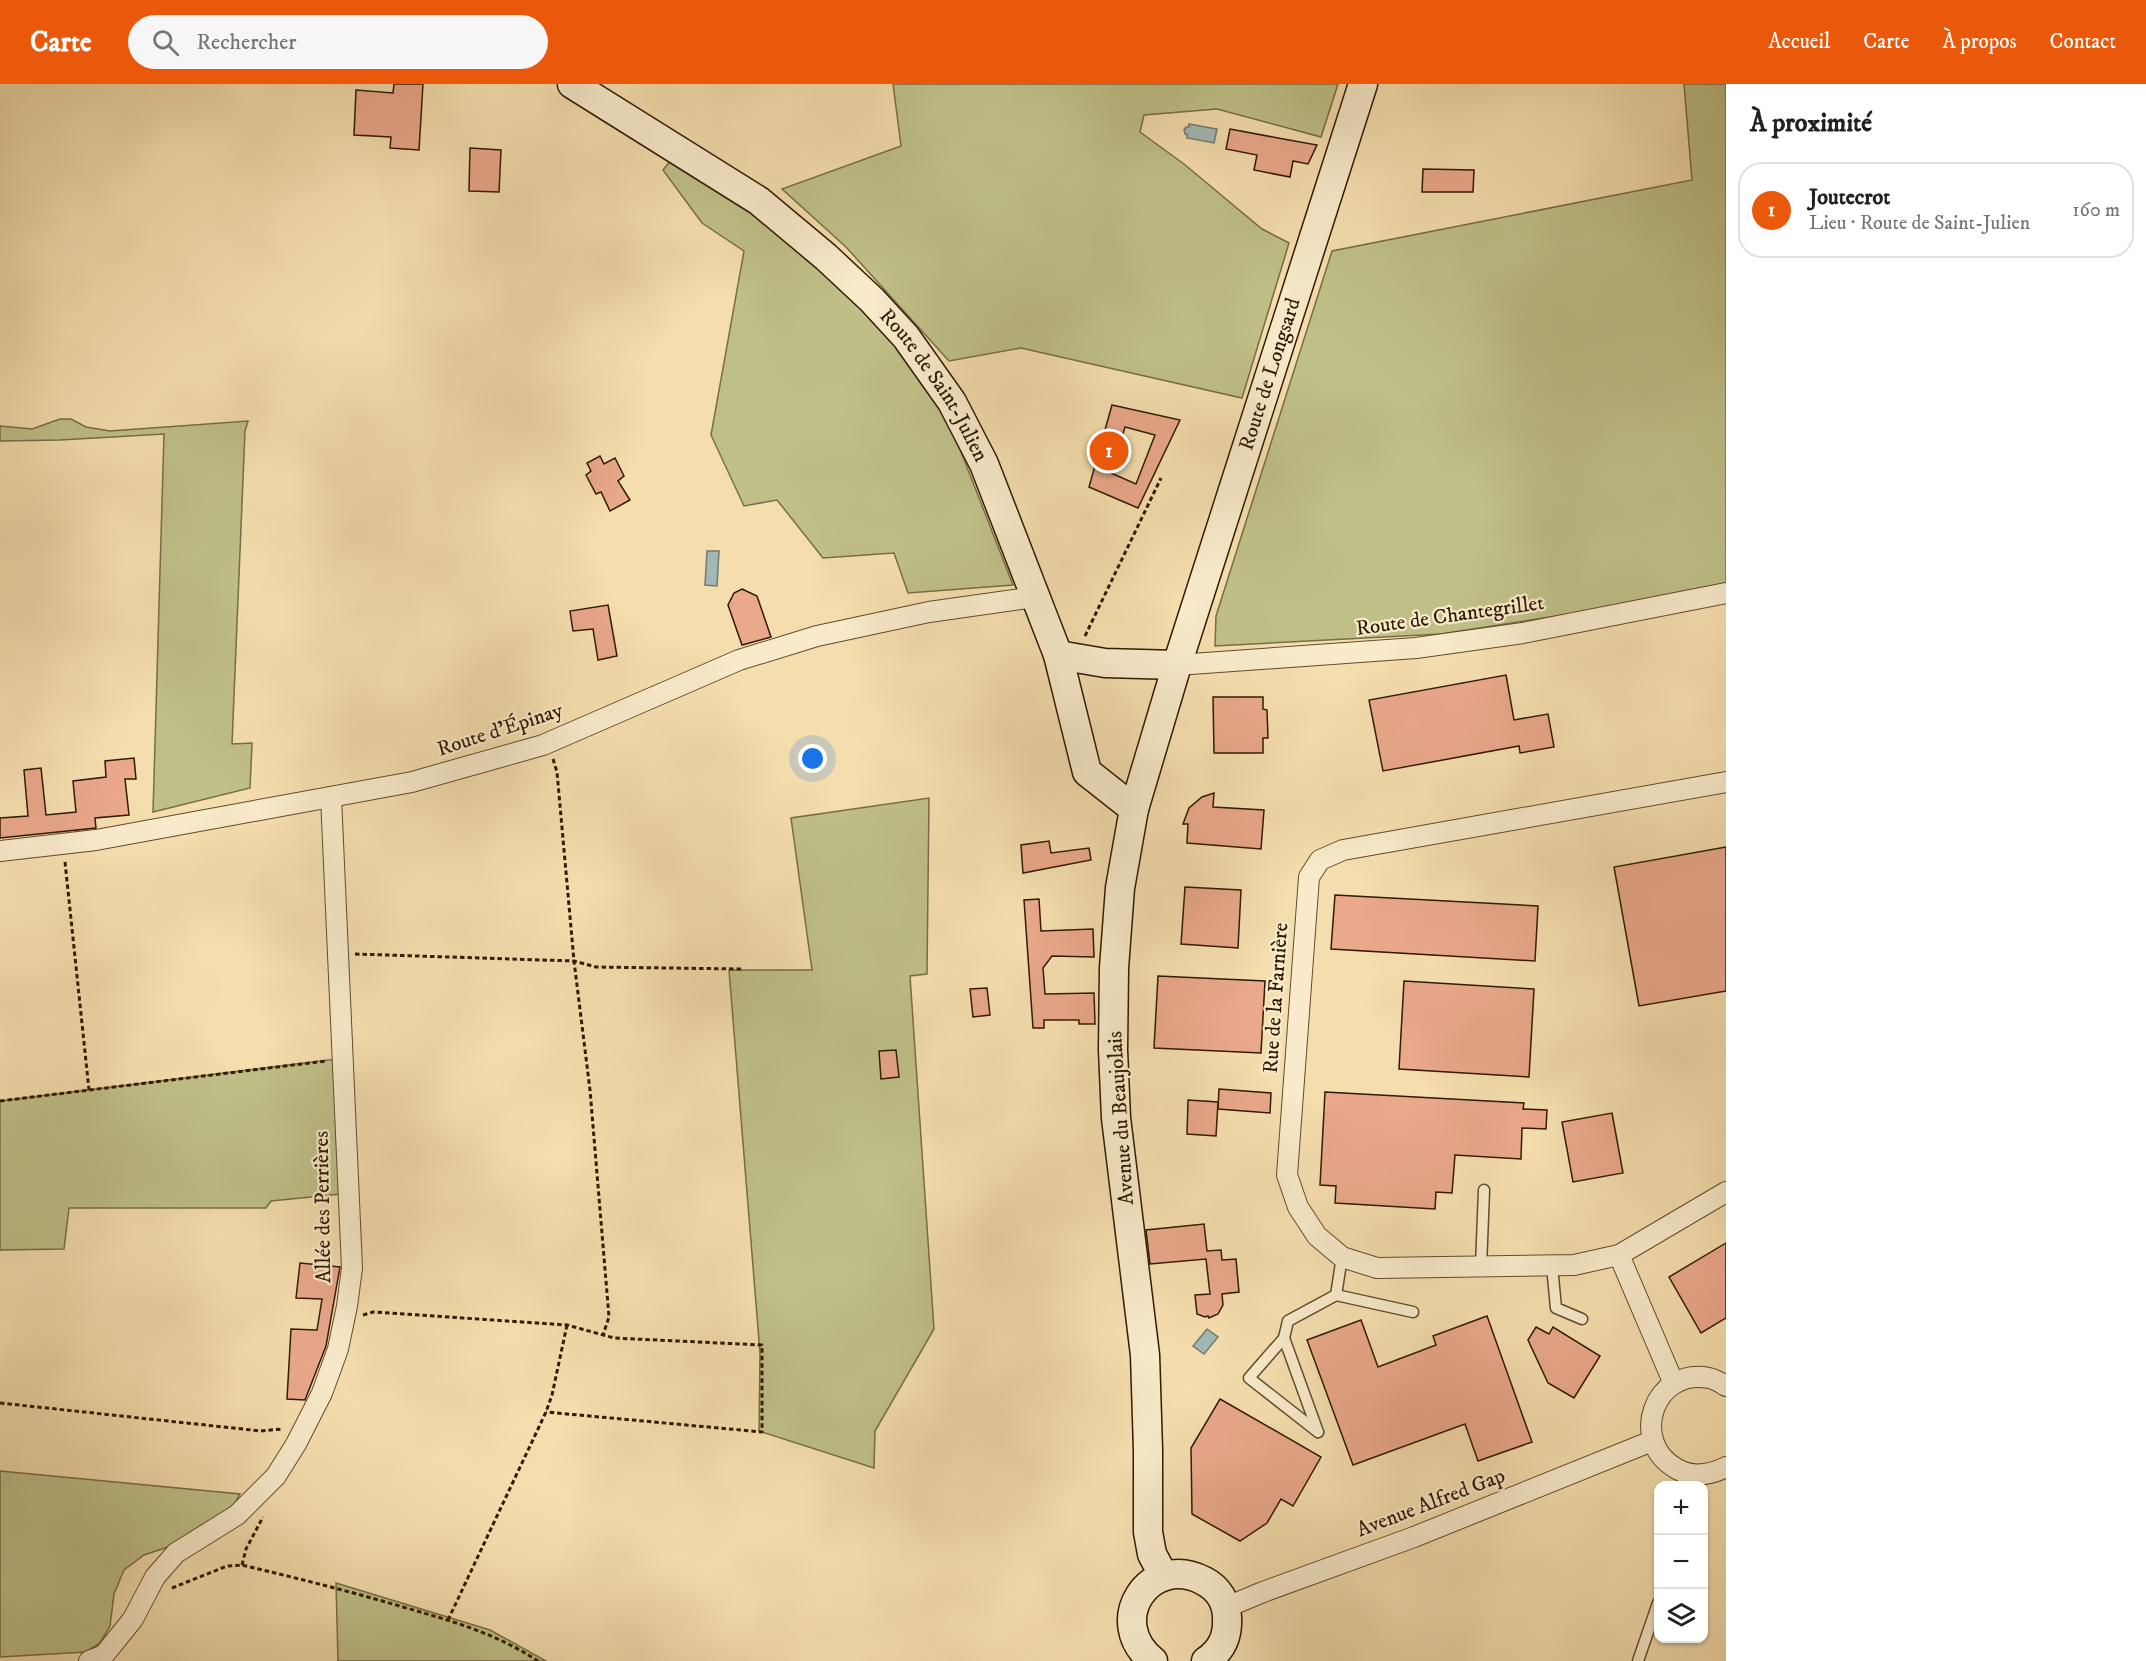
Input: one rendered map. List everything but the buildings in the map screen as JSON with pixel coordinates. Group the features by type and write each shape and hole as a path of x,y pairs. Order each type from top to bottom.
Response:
{"main road":[{"name":"Route de Saint-Julien","path":"572,84 759,201 826,257 872,300 906,337 952,402 984,464 1035,597 1066,656 1087,772 1134,809"},
{"name":"Route de Longsard","path":"1178,665 1363,84"},
{"path":"1066,656 1105,663 1178,665"},
{"name":"Avenue du Beaujolais","path":"1163,1575 1152,1554 1148,1532 1145,1355 1116,1118 1113,1050 1114,968 1120,888 1134,809 1178,665"},
{"path":"1153,1661 1143,1653 1133,1635 1131,1619 1136,1601 1147,1586 1163,1575 1190,1573 1215,1586 1227,1607 1228,1633 1216,1654 1206,1661"}],"street":[{"name":"Route de Chantegrillet","path":"1178,665 1416,648 1523,633 1726,593"},
{"name":"Route d'Épinay","path":"0,851 96,840 412,782 547,744 739,660 806,640 929,612 1035,597"},
{"name":"Rue de la Farnière","path":"1726,782 1343,850 1320,860 1309,878 1287,1175 1298,1207 1317,1236 1342,1257 1377,1268 1574,1265 1619,1256 1726,1191"},
{"name":"Allée des Perrières","path":"89,1661 104,1655 133,1619 155,1577 177,1553 237,1515 276,1476 322,1393 338,1349 352,1268 331,797"},
{"path":"1619,1256 1674,1384"},
{"path":"1726,1386 1711,1378 1693,1377 1674,1384 1661,1395 1652,1411 1650,1428 1652,1441 1660,1456 1669,1465 1697,1480 1726,1467"},
{"name":"Avenue Alfred Gap","path":"1227,1607 1414,1537 1652,1441"}],"lane":[{"path":"1481,1266 1484,1190"},
{"path":"1336,1295 1342,1257"},
{"path":"1552,1266 1556,1308 1582,1319"},
{"path":"1284,1338 1318,1432 1249,1378 1284,1338 1288,1321 1336,1295 1413,1312"},
{"path":"1638,1661 1654,1617"}],"path":[{"path":"1066,656 1161,478"},
{"path":"547,744 557,772 574,961 590,1090 609,1317 603,1335"},
{"path":"64,844 89,1090"},
{"path":"338,952 381,956 574,961 596,967 741,969"},
{"path":"0,1101 343,1059"},
{"path":"344,1321 373,1311 567,1325 614,1338 762,1345 762,1432 546,1412"},
{"path":"448,1620 546,1412 552,1395 567,1325"},
{"path":"0,1403 261,1431 286,1428 301,1433"},
{"path":"242,1565 246,1549 270,1499 270,1482"},
{"path":"165,1593 174,1586 227,1566 242,1565 349,1591 472,1627 515,1646 538,1661"}],"green space":[{"path":"893,84 1338,84 1321,137 1217,109 1144,115 1140,132 1184,164 1262,229 1289,243 1242,398 1021,348 949,361 846,247 782,189 901,146"},
{"path":"1684,84 1726,84 1726,584 1602,609 1441,634 1215,646 1216,616 1332,251 1692,180"},
{"path":"671,160 753,214 850,293 898,343 942,403 1013,585 908,593 894,553 823,558 777,500 744,506 711,435 744,251 702,223 663,170"},
{"path":"60,419 71,419 86,427 110,431 248,421 245,431 232,744 252,743 250,788 153,812 164,434 0,441 0,426 32,429"},
{"path":"929,798 927,974 910,976 934,1329 875,1431 874,1468 759,1431 760,1353 729,970 812,970 791,818"},
{"path":"336,1059 341,1194 271,1201 266,1208 69,1208 64,1249 0,1250 0,1101"},
{"path":"0,1471 240,1494 231,1510 174,1545 144,1555 124,1570 114,1594 110,1626 100,1643 86,1652 0,1657"},
{"path":"336,1583 490,1630 546,1661 338,1661"}],"water":[{"path":"1189,124 1217,129 1214,143 1187,138 1184,130 1189,127"},
{"path":"707,551 719,551 717,586 705,585"},
{"path":"1207,1329 1218,1337 1204,1354 1193,1346"}],"place":[{"name":"Joutecrot","path":"1109,451"}]}
